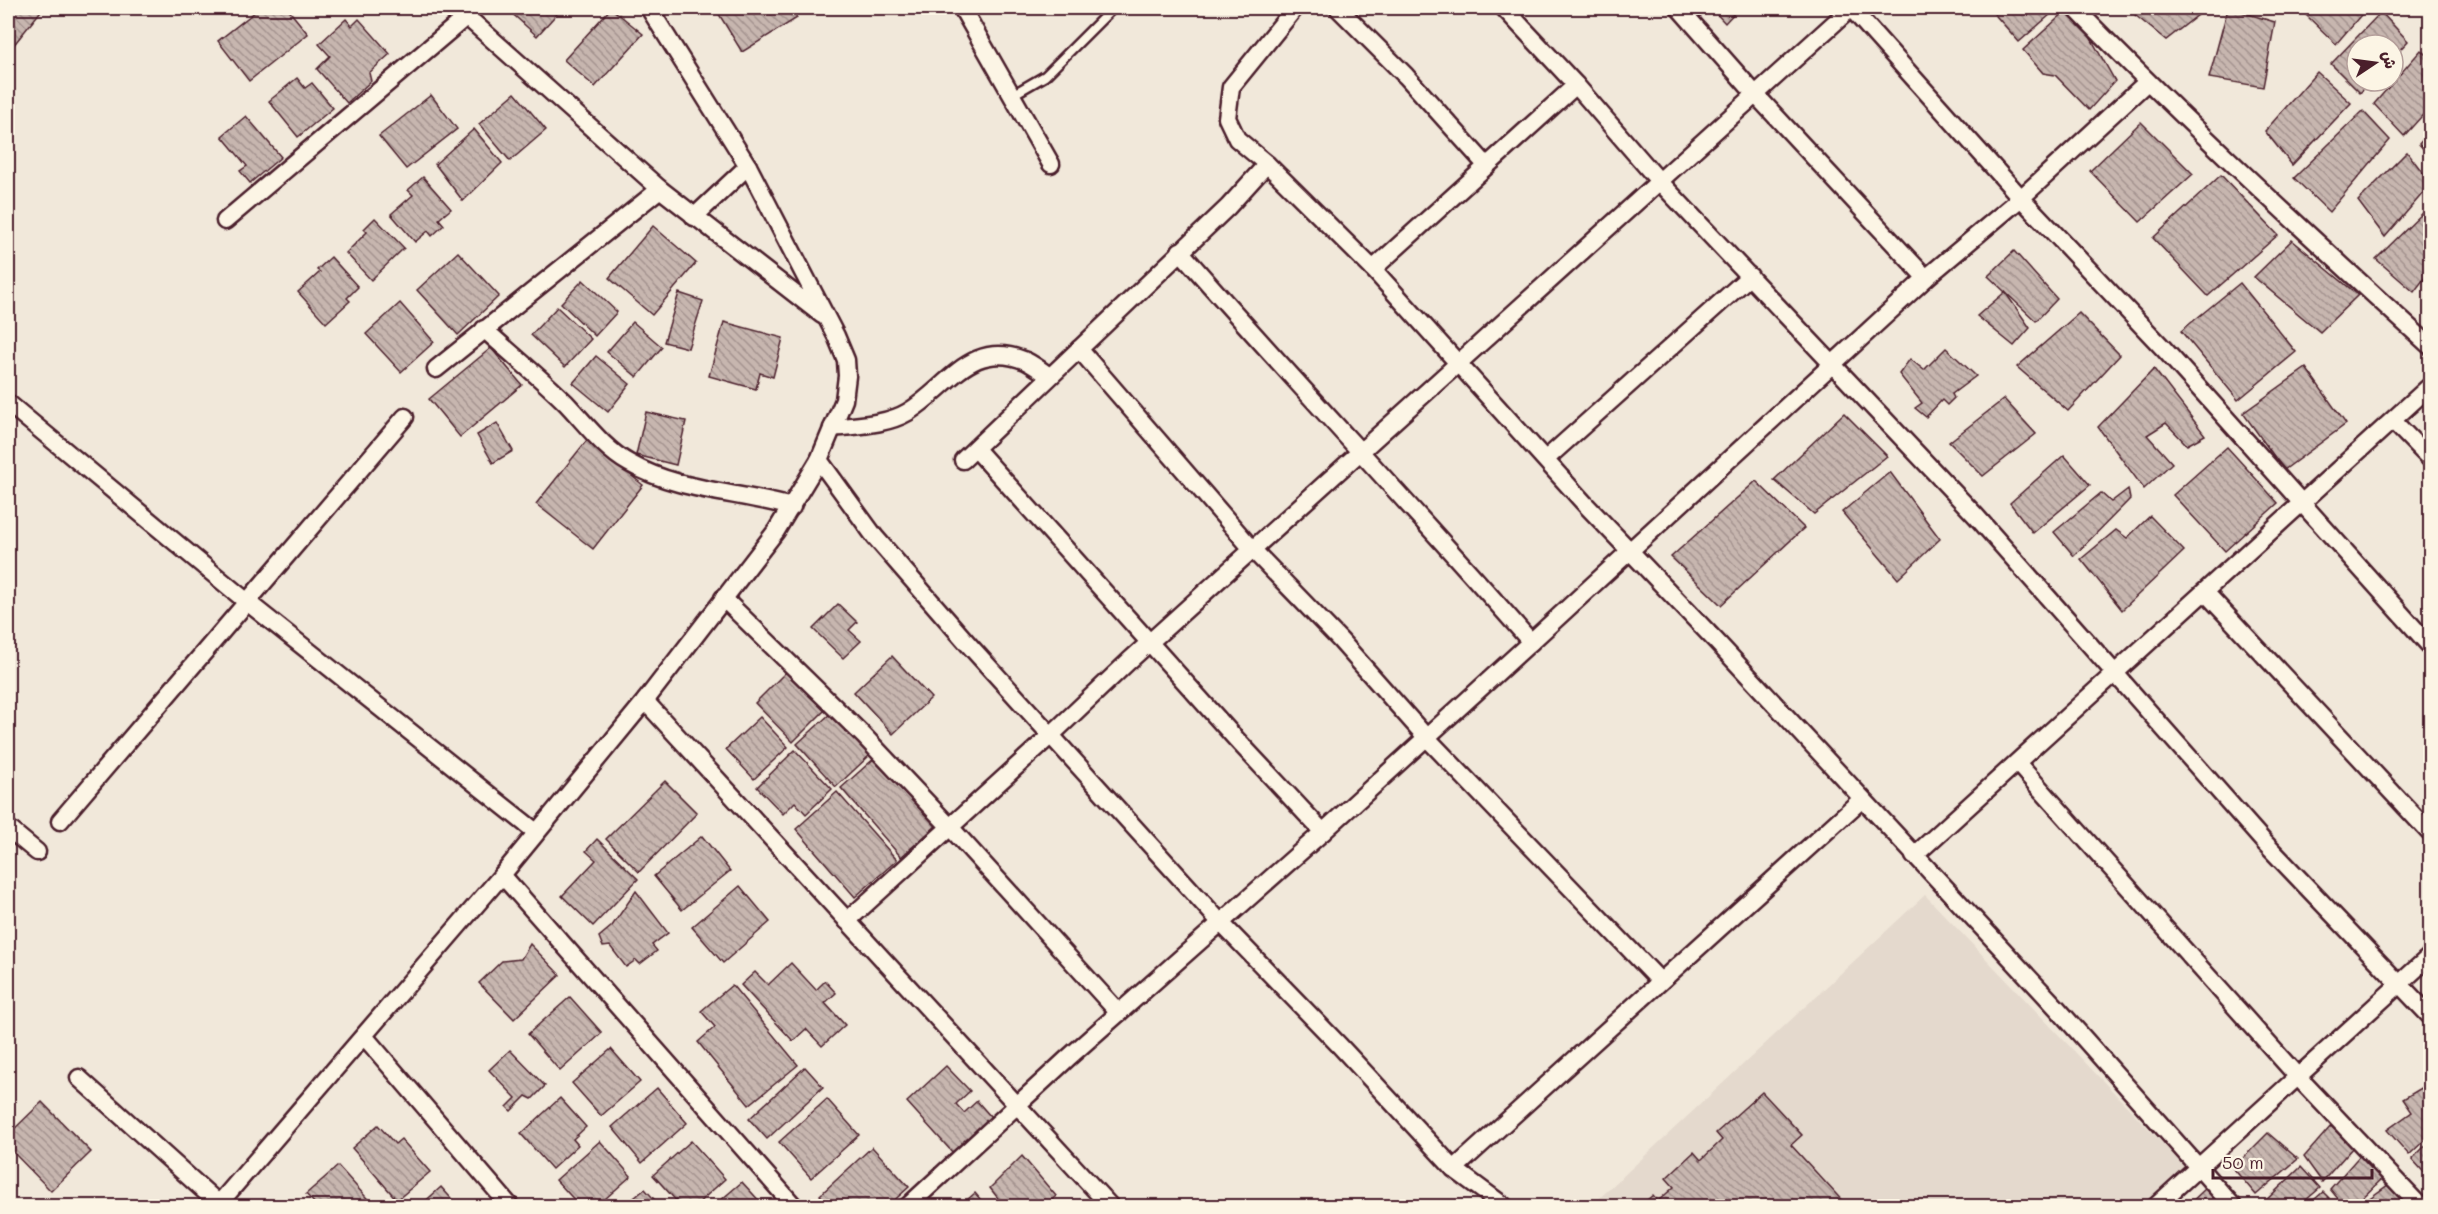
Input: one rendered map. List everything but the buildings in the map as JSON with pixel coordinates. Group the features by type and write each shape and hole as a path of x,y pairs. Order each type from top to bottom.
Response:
{"street":[{"path":"79,1078 218,1205 502,875 645,701 758,555 792,507 819,460 844,400 846,360 836,336 748,166 649,8"},
{"path":"962,8 1051,164"},
{"path":"1295,8 1231,87 1227,118 1237,139 1267,164 1373,269 1629,551 2057,1008 2233,1206"},
{"path":"1338,8 1406,76 1486,165"},
{"path":"1503,8 1576,85 1659,181 1976,516 2264,842 2430,1016"},
{"path":"1679,8 1755,94 1926,278"},
{"path":"847,921 1151,642 1851,8 2021,198 2164,349 2430,646"},
{"path":"2075,8 2270,200 2430,346"},
{"path":"225,221 462,12 660,189 825,317"},
{"path":"908,1206 1119,1013 1323,832 1926,278 2021,198 2147,81"},
{"path":"1373,269 1576,85"},
{"path":"1267,164 1228,207 970,454 1151,642 1237,740 1323,832"},
{"path":"694,217 748,166"},
{"path":"436,369 660,189"},
{"path":"1180,251 1269,353 1451,551 1531,642"},
{"path":"1546,459 1750,276"},
{"path":"484,330 627,462 665,478 792,507"},
{"path":"1079,349 1253,550 1340,640 1426,737 1660,981"},
{"path":"832,428 879,422 907,412 978,357 999,355 1026,361 1049,376"},
{"path":"1914,856 2018,764 2430,386"},
{"path":"8,403 246,601 536,832"},
{"path":"60,821 405,417"},
{"path":"2393,421 2430,459"},
{"path":"819,460 875,537 1221,923 1340,1046 1454,1169 1504,1206"},
{"path":"2205,592 2430,833"},
{"path":"723,598 864,736 1119,1013"},
{"path":"645,701 1110,1206"},
{"path":"2018,764 2298,1077 2420,1206"},
{"path":"1454,1169 1862,799"},
{"path":"8,828 37,852"},
{"path":"502,875 794,1206"},
{"path":"2156,1206 2430,956"},
{"path":"364,1036 510,1206"}],"lane":[{"path":"1012,95 1045,76 1113,8"}],"shaded area":[{"path":"1925,895 2187,1169 2147,1206 1591,1206"}]}
